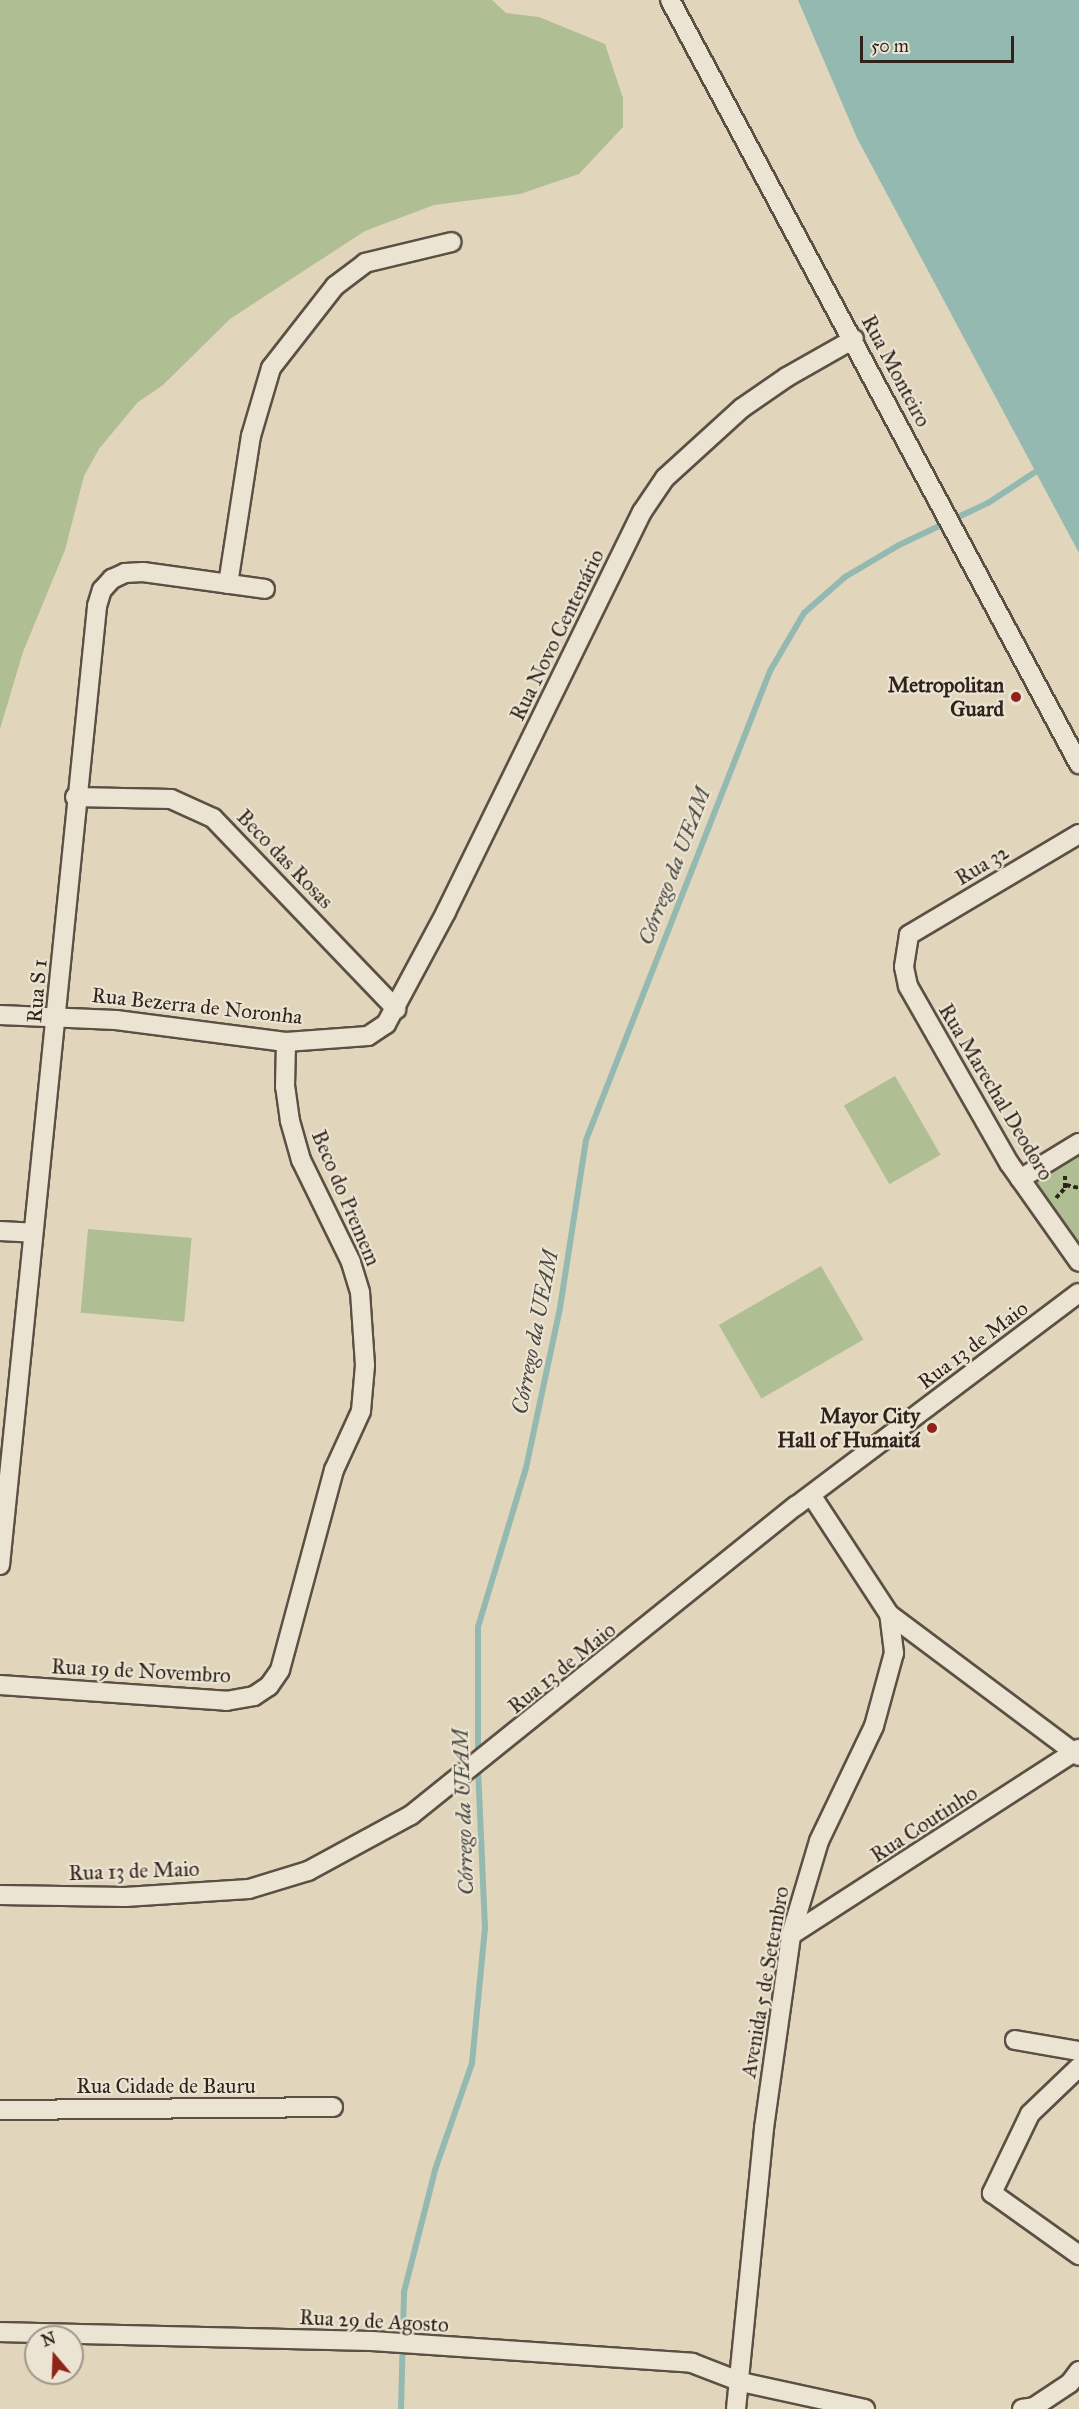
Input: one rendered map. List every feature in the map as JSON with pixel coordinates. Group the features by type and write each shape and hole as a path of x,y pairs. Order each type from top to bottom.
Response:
{"street":[{"name":"Rua Monteiro","path":"670,0 854,339 1079,764"},
{"path":"228,584 250,436 271,368 335,286 365,263 452,242"},
{"name":"Rua Novo Centenário","path":"391,1017 642,512 673,470 742,408 787,377 854,339"},
{"name":"Rua S 1","path":"0,1565 4,1468 58,1014 75,797 97,606 102,590 112,579 143,572 265,589"},
{"name":"Beco das Rosas","path":"75,797 171,800 213,818 391,1017"},
{"name":"Rua 32","path":"909,935 1079,834"},
{"name":"Rua Marechal Deodoro","path":"909,935 904,967 908,986 1020,1179 1079,1262"},
{"name":"Rua Bezerra de Noronha","path":"0,1015 58,1014 286,1042 368,1036 391,1017"},
{"name":"Beco do Premem","path":"286,1042 285,1087 290,1121 301,1160 351,1262 360,1292 365,1365 361,1411 334,1470 289,1648"},
{"path":"1020,1179 1079,1143"},
{"path":"0,1231 33,1233"},
{"name":"Rua 13 de Maio","path":"0,1895 125,1897 249,1889 308,1871 411,1815 811,1495 1079,1293"},
{"name":"Avenida 5 de Setembro","path":"736,2409 741,2382 764,2128 791,1935 819,1841 874,1726 889,1682 894,1653 889,1614 811,1495"},
{"path":"889,1614 1077,1752"},
{"name":"Rua 19 de Novembro","path":"0,1685 226,1701 254,1696 269,1686 289,1648"},
{"name":"Rua Coutinho","path":"791,1935 1077,1752"},
{"path":"1015,2040 1079,2051"},
{"path":"1079,2067 1030,2114 992,2193 1079,2255"},
{"name":"Rua Cidade de Bauru","path":"0,2110 333,2107"},
{"name":"Rua 29 de Agosto","path":"0,2332 372,2341 692,2363 741,2382 865,2409"},
{"path":"1030,2408 1070,2383 1079,2371"}],"path":[{"path":"1040,1207 1063,1194 1066,1185 1065,1175 1056,1157"},
{"path":"1066,1185 1079,1188"}],"green space":[{"path":"0,0 492,0 506,13 539,17 605,44 623,98 623,127 579,174 520,194 434,205 365,231 230,319 163,385 137,403 99,449 84,476 65,550 23,652 0,729"},
{"path":"895,1076 940,1155 889,1184 844,1106"},
{"path":"1079,1155 1079,1252 1031,1184"},
{"path":"88,1229 192,1238 184,1322 81,1313"},
{"path":"821,1266 864,1340 761,1399 719,1325"}],"water":[{"path":"798,0 1079,0 1079,553 857,138"}],"waterway":[{"name":"Córrego da UFAM","path":"478,1757 478,1627 526,1468 560,1308 586,1140 770,671 804,613 845,577 899,545 988,503 1040,469"},
{"name":"Córrego da UFAM","path":"401,2409 404,2292 435,2170 472,2063 485,1928 478,1767"}],"place":[{"name":"Metropolitan Guard","path":"1016,697"},
{"name":"Mayor City Hall of Humaitá","path":"932,1428"}]}
